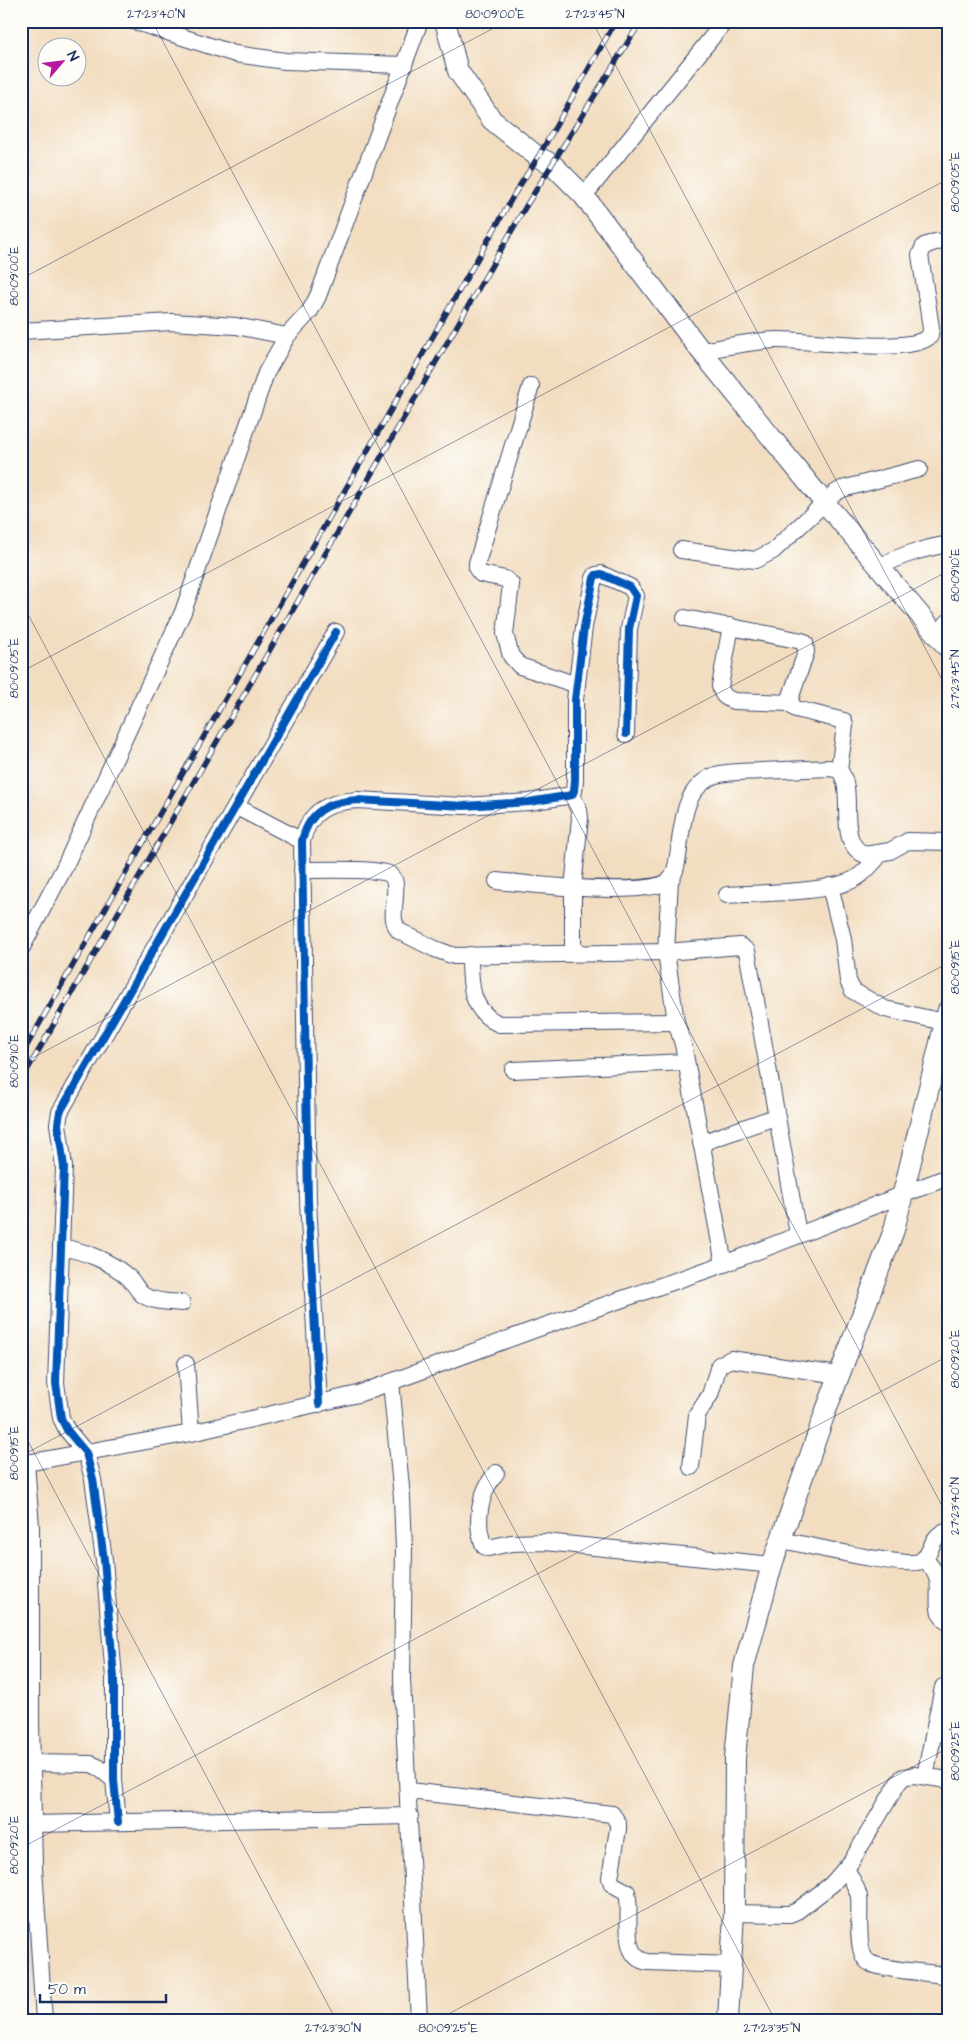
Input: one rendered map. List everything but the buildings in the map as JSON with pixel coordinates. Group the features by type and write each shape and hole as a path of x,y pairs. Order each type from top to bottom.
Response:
{"street":[{"path":"133,21 235,54 285,61 404,65"},
{"path":"21,949 25,935 64,868 183,612 266,373 287,336 310,311 318,296 420,21"},
{"path":"445,21 458,71 492,120 538,157 552,164 584,196 701,351 825,503 880,567 944,635"},
{"path":"584,196 725,21"},
{"path":"701,351 777,340 874,346 916,344 926,341 930,336 931,328 920,256 924,246 935,242 948,241"},
{"path":"21,331 172,322 236,326 287,336"},
{"path":"531,386 477,569 481,574 504,579 511,584 505,634 511,656 520,666 577,685"},
{"path":"680,550 755,560 773,551 835,494 848,486 919,469"},
{"path":"880,567 916,550 948,544"},
{"path":"581,953 575,950 573,944 573,888 580,818 579,810 572,795 575,780 575,700 584,627 594,578 596,575 601,574 630,588 636,596 629,629 626,734"},
{"path":"685,618 731,626 805,643 806,652 790,699 796,709 844,721 845,726 839,770 844,779 849,832 856,849 865,855 890,851 908,842 948,842"},
{"path":"731,626 720,686 722,694 726,699 734,701 791,703"},
{"path":"118,1822 114,1780 115,1710 110,1622 94,1479 86,1453 67,1430 61,1418 56,1383 64,1167 58,1124 60,1112 336,632"},
{"path":"724,1264 686,1062 676,1022 666,952 670,880 674,873 686,808 699,786 707,779 716,775 735,772 830,768 839,770"},
{"path":"319,1404 308,1200 302,870 302,841 304,832 320,809 340,801 357,800 464,806 529,802 572,795"},
{"path":"237,806 302,841"},
{"path":"727,895 830,886 858,877 881,853"},
{"path":"302,870 385,872 393,878 395,883 393,918 395,926 399,931 454,956 666,952 740,946 747,951 775,1116 798,1234"},
{"path":"497,881 573,888 628,889 662,885 670,880"},
{"path":"728,2020 734,1914 735,1758 740,1690 744,1666 772,1565 839,1375 894,1230 946,1016 885,1010 853,991 848,982 843,939 830,886"},
{"path":"470,955 472,994 476,1006 483,1015 499,1024 676,1022"},
{"path":"513,1070 686,1062"},
{"path":"701,1143 775,1116"},
{"path":"44,2020 34,1868 31,1527 23,1464 191,1433 358,1394 536,1329 724,1264 948,1177"},
{"path":"61,1247 78,1250 108,1263 126,1275 143,1295 182,1303"},
{"path":"691,1467 697,1415 710,1395 719,1366 726,1361 737,1360 839,1375"},
{"path":"186,1364 191,1433"},
{"path":"391,1382 402,1514 402,1680 419,2020"},
{"path":"496,1473 485,1491 479,1517 481,1540 484,1546 488,1548 521,1542 553,1542 772,1565"},
{"path":"781,1540 869,1558 912,1563 921,1561 934,1539 940,1533 948,1530"},
{"path":"924,1558 936,1573 939,1582 939,1614 948,1622"},
{"path":"925,1776 943,1687"},
{"path":"32,1763 91,1764 98,1767 114,1780"},
{"path":"734,1914 790,1914 798,1911 832,1884 846,1869 898,1783 908,1775 948,1780"},
{"path":"408,1791 612,1814 618,1823 618,1829 610,1878 612,1884 628,1892 630,1900 630,1949 634,1956 641,1961 648,1962 731,1965"},
{"path":"33,1824 410,1816"},
{"path":"846,1869 858,1895 861,1923 860,1948 866,1960 870,1963 891,1968 942,1975 948,1972"}],"railway":[{"path":"21,1056 515,193 538,157 616,21"},
{"path":"21,1081 526,206 641,21"}],"cycle path":[{"path":"319,1404 308,1201 302,841 309,822 321,810 347,801 464,806 529,802 572,795 575,780 575,700 584,627 594,578 596,575 601,574 630,587 636,596 629,629 626,734"},
{"path":"118,1822 114,1780 114,1678 104,1560 93,1479 86,1453 67,1430 61,1418 56,1383 64,1167 58,1124 60,1112 336,632"}]}
